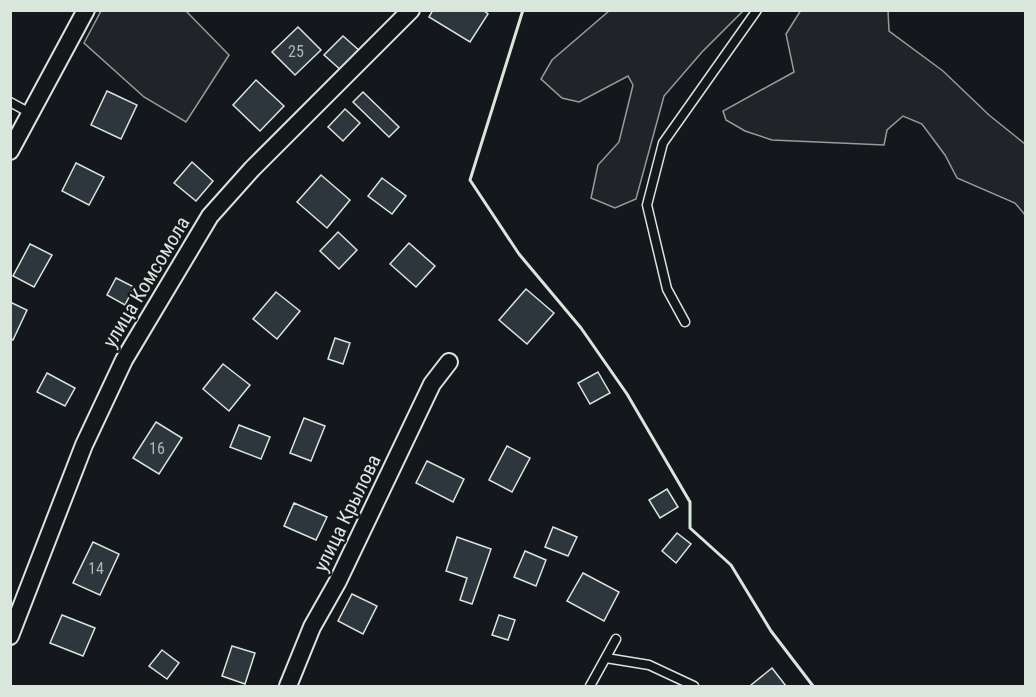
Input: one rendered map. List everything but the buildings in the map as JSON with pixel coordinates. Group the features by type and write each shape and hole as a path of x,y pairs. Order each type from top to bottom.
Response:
{"street":[{"path":"10,151 86,10"},
{"name":"улица Комсомола","path":"10,636 84,446 124,360 210,216 252,169 411,10"},
{"name":"улица Крылова","path":"288,687 312,627 338,581 432,384 450,362"}],"lane":[{"path":"685,322 667,289 647,205 663,143 757,10"},
{"path":"10,102 30,113"},
{"path":"590,687 616,639"},
{"path":"606,658 649,665 694,687"}],"shaded area":[{"path":"801,10 888,11 889,31 943,71 989,115 1025,144 1025,215 1015,203 957,178 945,155 922,124 903,116 887,130 884,145 772,140 745,131 726,120 723,111 794,72 786,34"},
{"path":"101,11 186,11 229,55 186,122 144,97 84,43"},
{"path":"609,11 743,11 702,52 664,96 636,199 615,208 591,198 598,165 619,142 633,85 628,76 579,102 562,98 541,79 552,60"}],"wall":[{"path":"523,10 470,180 519,254 581,328 627,394 690,502 690,528 731,565 771,631 813,686"}]}
